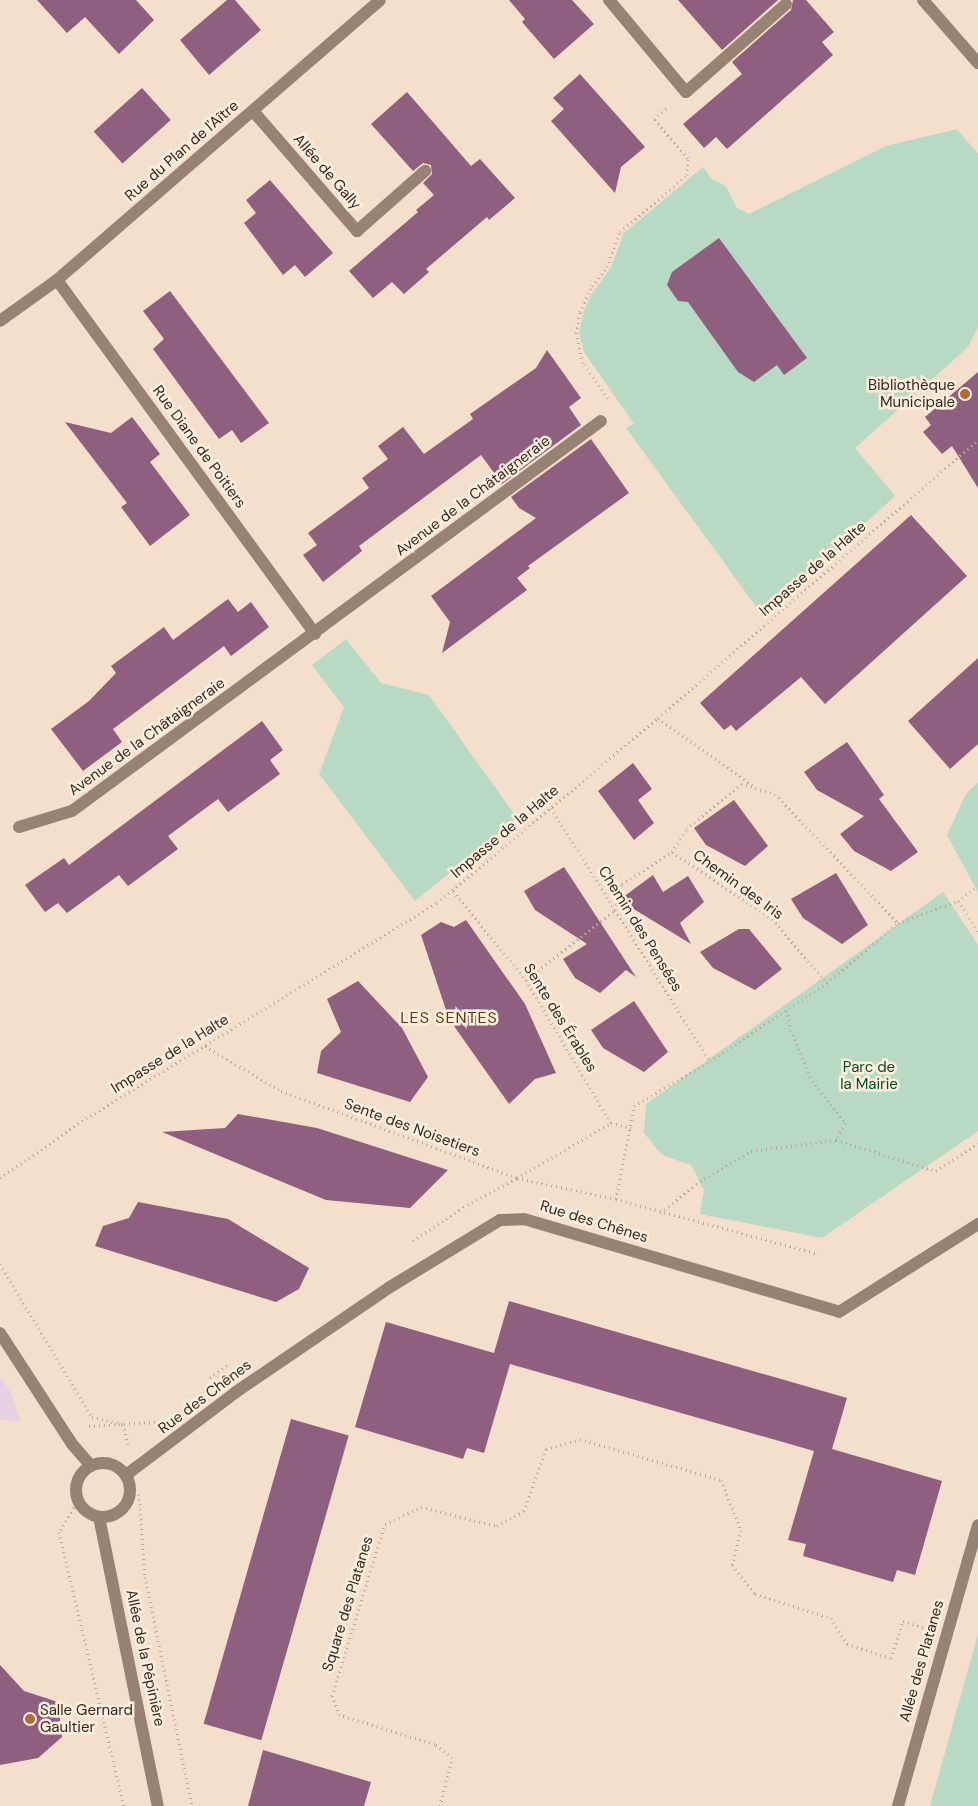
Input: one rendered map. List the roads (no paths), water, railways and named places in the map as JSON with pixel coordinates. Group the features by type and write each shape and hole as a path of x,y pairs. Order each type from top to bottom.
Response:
{"street":[{"name":"Rue du Plan de l'Aître","path":"0,321 57,280 380,0"},
{"path":"609,0 686,92 786,4"},
{"path":"923,0 978,63"},
{"name":"Allée de Gally","path":"253,110 357,231 425,171"},
{"name":"Rue Diane de Poitiers","path":"57,280 315,634"},
{"name":"Avenue de la Châtaigneraie","path":"19,827 72,811 315,634 601,421"},
{"name":"Rue des Chênes","path":"126,1475 252,1381 390,1286 500,1220 524,1218 839,1312 978,1224"},
{"path":"0,1333 72,1444 91,1466"},
{"path":"111,1464 126,1475 130,1493 122,1509 112,1516 98,1517 86,1511 78,1500 76,1487 81,1474 91,1466 111,1464"},
{"name":"Allée de la Pépinière","path":"98,1517 158,1806"},
{"name":"Allée des Platanes","path":"898,1806 978,1525"}],"place":[{"name":"Bibliothèque Municipale","path":"965,394"},
{"name":"Salle Gernard Gaultier","path":"30,1719"}],"district":[{"name":"LES SENTES","path":"449,1018"}],"park label":[{"name":"Parc de la Mairie","path":"869,1076"}]}
